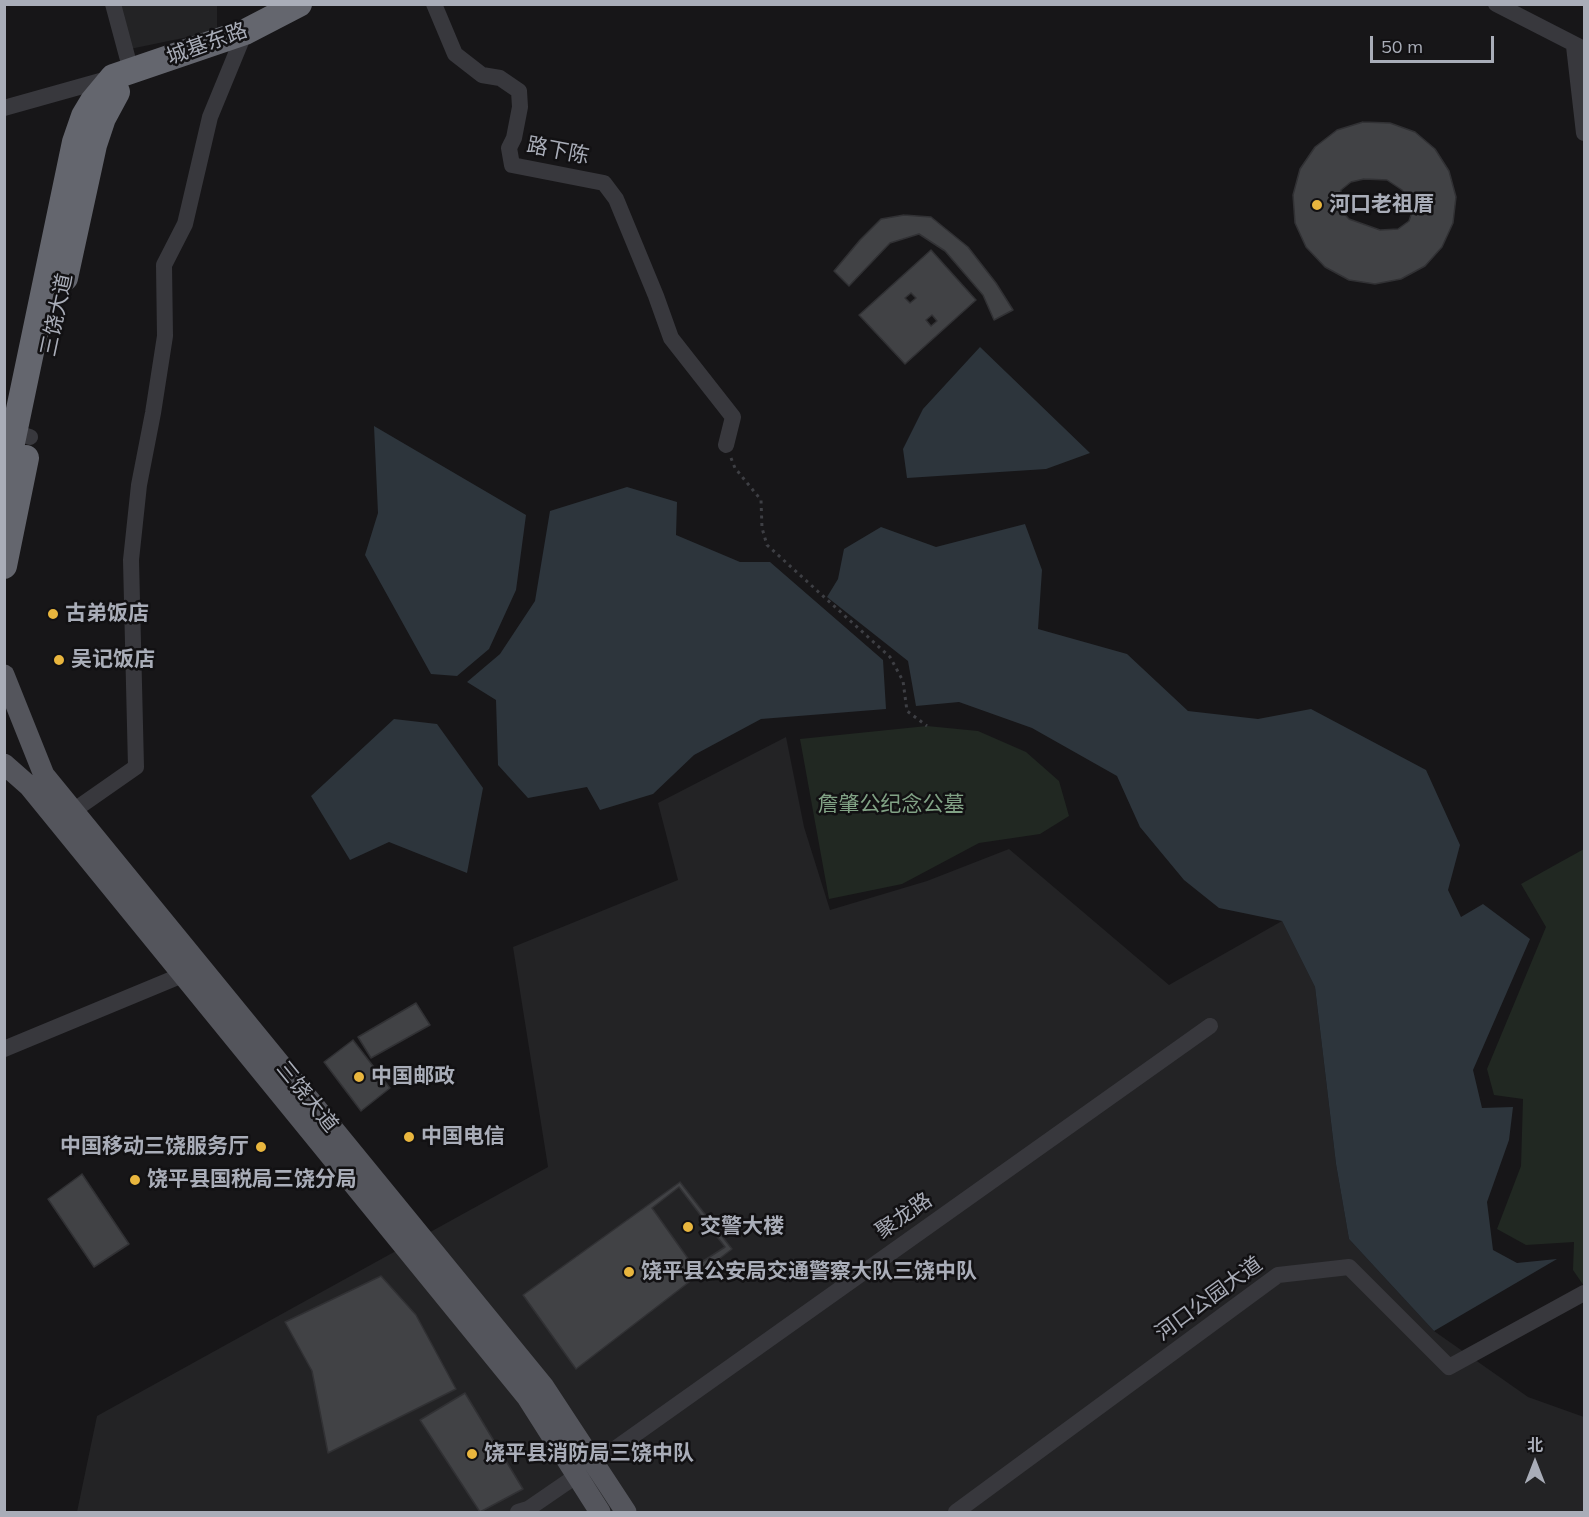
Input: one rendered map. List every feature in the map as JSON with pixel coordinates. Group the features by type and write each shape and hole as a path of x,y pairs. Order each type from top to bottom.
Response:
{"highway":[{"name":"城基东路","path":"122,74 245,32 299,4"},
{"name":"三饶大道","path":"5,563 16,433 75,142 89,108 122,74"},
{"name":"三饶大道","path":"4,481 94,145 122,74"}],"main road":[{"name":"三饶大道","path":"4,675 37,780 192,971 527,1396 600,1512"},
{"name":"三饶大道","path":"4,764 37,780 73,811 192,971 544,1387 626,1512"}],"street":[{"path":"4,108 122,74 113,4"},
{"name":"路下陈","path":"434,4 455,54 482,75 500,78 519,91 520,107 514,138 509,148 512,165 604,183 616,199 671,338 733,417 726,445"},
{"path":"1496,4 1579,47 1584,133"},
{"path":"73,811 136,767 131,560 139,485 165,336 164,265 185,224 210,117 245,32"},
{"path":"68,90 84,98 89,108"},
{"path":"4,1049 192,971"},
{"name":"聚龙路","path":"518,1512 528,1509 577,1476 1210,1026"},
{"name":"河口公园大道","path":"956,1512 1278,1275 1348,1267 1449,1368 1584,1293"}],"path":[{"path":"726,445 735,468 761,500 762,528 767,545 890,657 903,681 907,711 927,726"}],"shaded area":[{"path":"120,5 217,5 217,31 130,49"},
{"path":"980,347 1090,453 1046,469 907,478 903,449 923,409"},
{"path":"374,426 526,515 516,590 489,649 457,676 431,674 365,555 378,513"},
{"path":"627,487 677,502 676,535 740,562 770,562 883,660 886,709 761,719 694,755 653,794 600,810 587,787 528,798 498,765 496,700 467,682 500,654 535,601 550,511"},
{"path":"1025,524 1042,570 1038,629 1127,654 1188,711 1258,719 1311,709 1426,770 1460,845 1448,890 1461,917 1483,904 1530,939 1473,1070 1482,1108 1513,1107 1509,1140 1487,1202 1493,1250 1517,1263 1557,1259 1434,1331 1349,1239 1336,1164 1315,987 1282,921 1219,908 1184,880 1140,827 1117,776 1032,728 959,702 916,706 908,661 827,597 838,579 844,549 881,527 936,547"},
{"path":"394,719 437,724 483,788 467,873 389,842 350,860 311,796"},
{"path":"786,737 804,827 830,910 927,881 1009,849 1169,985 1282,921 1315,987 1336,1164 1349,1239 1434,1331 1528,1397 1584,1417 1584,1512 77,1512 97,1416 548,1167 513,947 678,880 658,803"}],"green space":[{"name":"詹肇公纪念公墓","path":"927,726 978,731 1026,752 1059,781 1069,816 1040,834 979,843 902,884 829,899 800,739"},
{"path":"1584,849 1584,1286 1573,1270 1574,1242 1526,1245 1497,1229 1521,1166 1523,1099 1494,1095 1487,1069 1546,927 1521,884"}],"building":[{"name":"河口老祖厝","path":"1363,122 1390,123 1415,132 1435,149 1449,171 1456,197 1453,223 1442,247 1425,266 1401,279 1375,284 1349,280 1325,267 1306,247 1295,223 1293,195 1300,169 1315,147 1337,130","holes":["1364,179 1387,180 1402,190 1413,209 1409,221 1398,229 1380,230 1349,219 1342,211 1341,190 1351,182"]},
{"path":"904,215 931,217 968,247 996,283 1013,310 994,320 983,295 945,251 919,234 890,243 849,286 834,271 881,219"},
{"path":"931,250 976,300 905,364 859,315","holes":["911,293 916,298 910,303 905,298","932,315 937,321 931,326 926,320"]},
{"path":"416,1003 430,1025 371,1058 358,1037"},
{"path":"353,1040 390,1088 361,1111 324,1062"},
{"path":"82,1174 129,1244 94,1267 48,1199"},
{"name":"饶平县公安局交通警察大队三饶中队","path":"680,1182 732,1249 576,1369 523,1295"},
{"name":"交警大楼","path":"679,1187 725,1247 694,1267 652,1208"},
{"path":"381,1276 416,1315 456,1389 328,1453 312,1371 285,1322"},
{"name":"饶平县消防局三饶中队","path":"465,1393 523,1489 480,1512 420,1420"}],"place":[{"name":"河口老祖厝","path":"1317,205"},
{"name":"古弟饭店","path":"53,614"},
{"name":"吴记饭店","path":"59,660"},
{"name":"中国邮政","path":"359,1077"},
{"name":"中国电信","path":"409,1137"},
{"name":"中国移动三饶服务厅","path":"261,1147"},
{"name":"饶平县国税局三饶分局","path":"135,1180"},
{"name":"交警大楼","path":"688,1227"},
{"name":"饶平县公安局交通警察大队三饶中队","path":"629,1272"},
{"name":"饶平县消防局三饶中队","path":"472,1454"}]}
